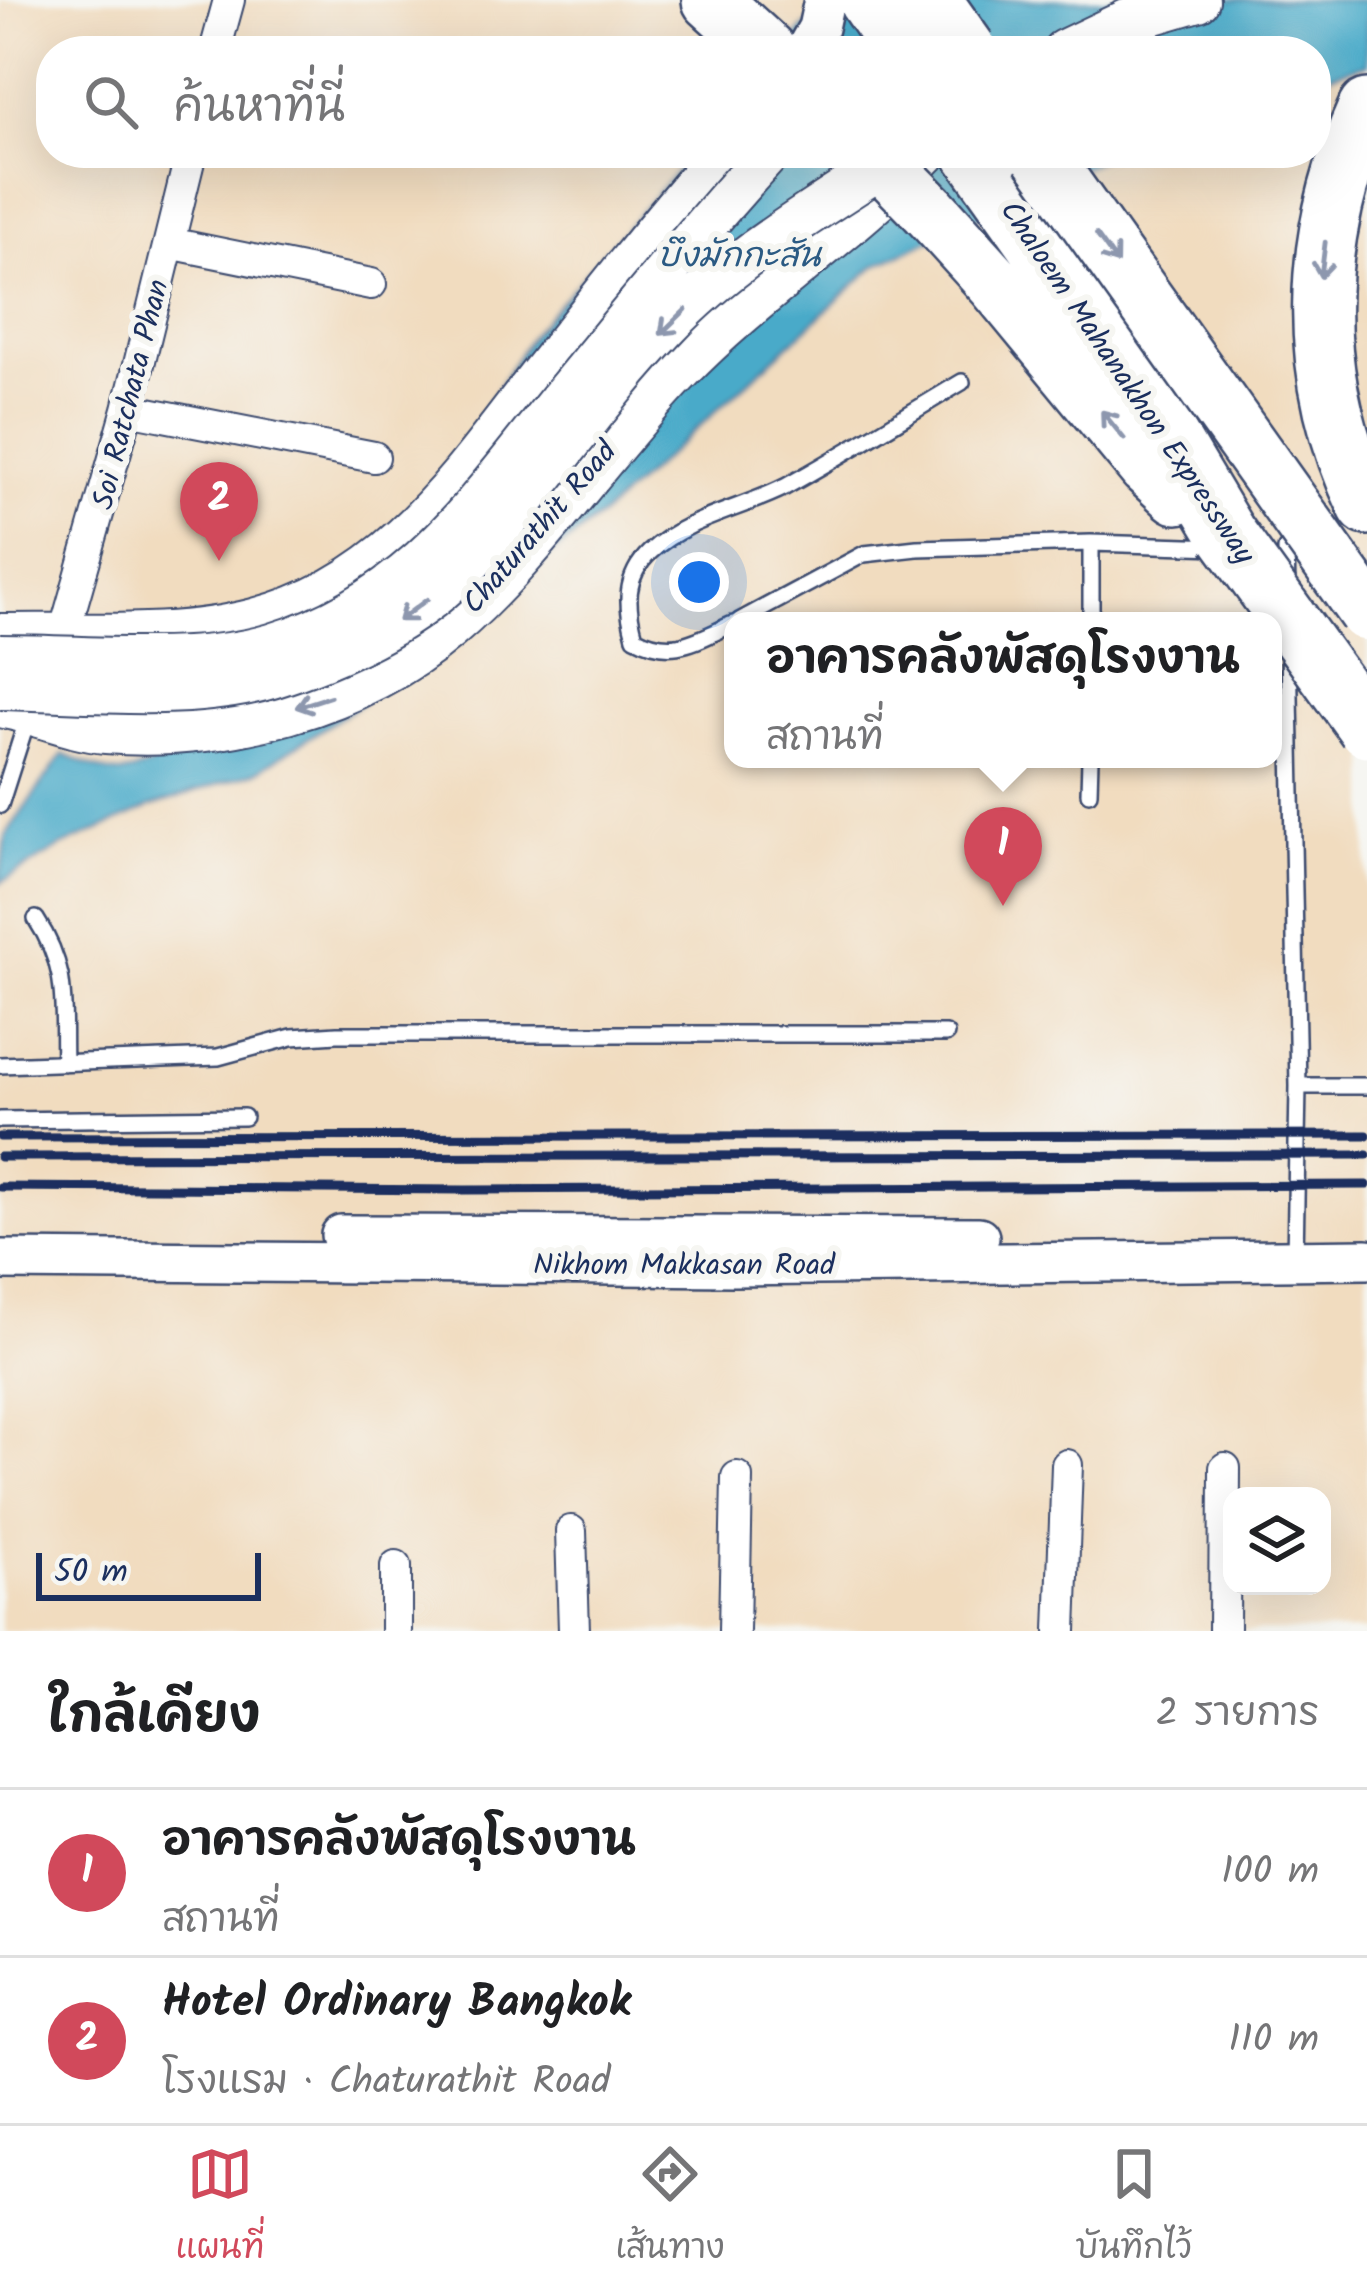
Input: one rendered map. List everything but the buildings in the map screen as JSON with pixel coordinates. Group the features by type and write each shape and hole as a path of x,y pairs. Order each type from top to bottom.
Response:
{"highway":[{"path":"711,0 751,36"},
{"path":"867,0 892,36"},
{"path":"932,0 957,36"},
{"path":"1357,528 1323,368 1319,327 1330,213 1345,158 1367,108"},
{"path":"887,168 997,285 1147,467 1227,534"},
{"name":"Chaloem Mahanakhon Expressway","path":"984,168 1148,401 1227,534 1367,728"},
{"name":"Chaloem Mahanakhon Expressway","path":"1051,168 1367,612"}],"main road":[{"path":"900,36 967,0"},
{"path":"1096,36 1127,21 1198,0"},
{"path":"0,634 208,630 258,620 321,596 383,558 428,516 708,168"},
{"name":"Chaturathit Road","path":"0,656 214,656 268,646 374,599 423,562 463,520 670,266 757,168"},
{"name":"Chaturathit Road","path":"10,702 213,689 278,676 396,622 453,579 671,322 737,265 880,168"},
{"name":"Chaturathit Road","path":"10,702 105,732 171,731 261,719 342,692 393,668 447,631 489,590 617,437 684,366 855,222 911,168"},
{"path":"137,632 112,660 106,679 112,698 127,715 171,731"}],"street":[{"path":"219,36 229,0"},
{"path":"814,36 824,0"},
{"name":"Soi Ratchata Phan","path":"64,633 128,409 187,168"},
{"path":"169,243 371,284"},
{"path":"128,409 374,457"},
{"name":"Nikhom Makkasan Road","path":"0,1260 86,1268 734,1266 1295,1246 1367,1234"},
{"name":"Nikhom Makkasan Road","path":"0,1236 1295,1246 1367,1259"},
{"path":"1061,1631 1067,1466"},
{"path":"1224,1631 1225,1468"},
{"path":"734,1631 736,1477"},
{"path":"571,1531 574,1631"},
{"path":"396,1566 396,1631"}],"lane":[{"path":"724,627 682,646 656,648 635,637 626,607 631,578 650,552 680,531 782,488 962,382"},
{"path":"755,612 864,554 1091,543 1286,549 1357,528"},
{"path":"1090,612 1091,543"},
{"path":"1286,549 1298,1086 1295,1246"},
{"path":"0,805 10,702"},
{"path":"1089,793 1090,768"},
{"path":"36,919 56,949 61,968 64,1063"},
{"path":"0,1066 218,1058 292,1037 337,1034 946,1034"},
{"path":"1298,1086 1367,1086"},
{"path":"0,1120 244,1117"}],"water":[{"path":"829,0 1367,0 1367,64 1331,75 1331,36 797,36"},
{"name":"บึงมักกะสัน","path":"680,168 1082,168 875,266 603,514 363,702 258,771 150,807 61,847 0,883 5,836 63,754 120,773 144,768 177,751 415,521 532,334"}],"railway":[{"path":"0,1137 1367,1135"},
{"path":"0,1157 1367,1155"},
{"path":"0,1187 464,1190 1367,1185"}],"place":[{"name":"Hotel Ordinary Bangkok","path":"219,561"},
{"name":"อาคารคลังพัสดุโรงงาน","path":"1003,906"}]}
